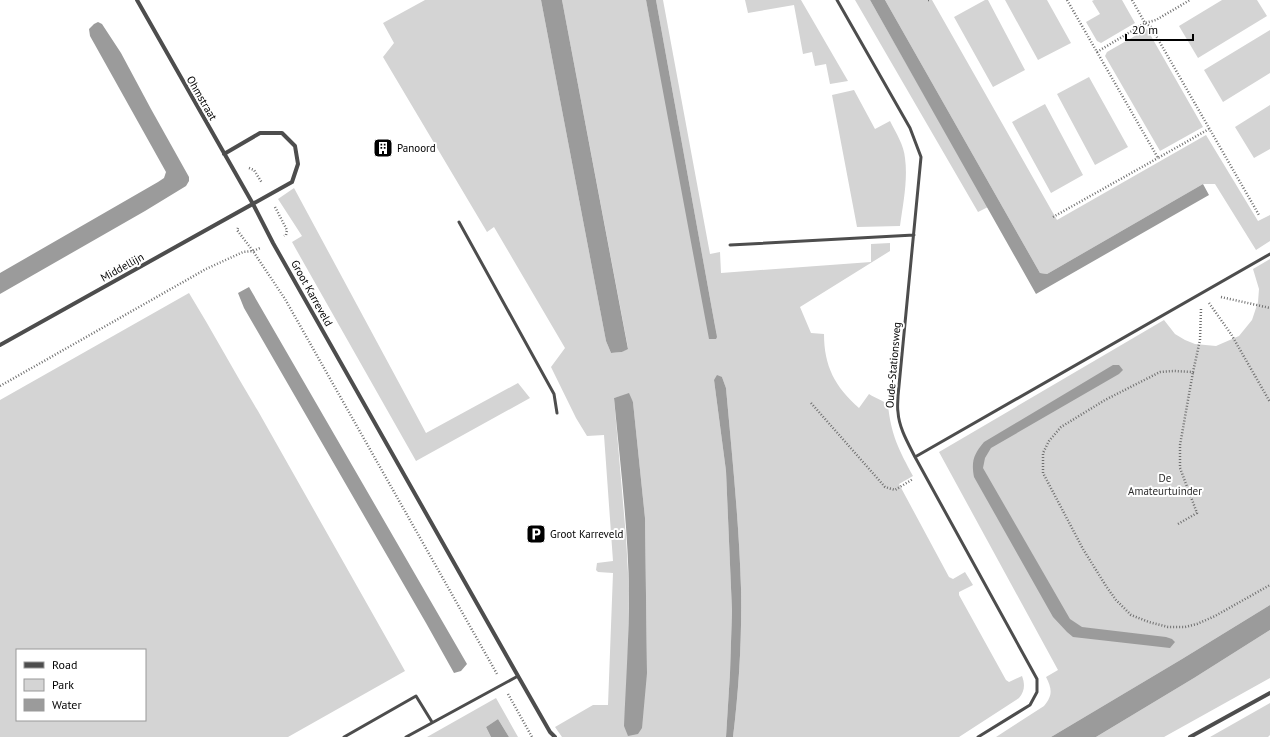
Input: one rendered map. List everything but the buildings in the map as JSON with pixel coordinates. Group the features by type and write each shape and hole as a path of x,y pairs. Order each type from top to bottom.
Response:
{"street":[{"name":"Ohmstraat","path":"137,0 253,204"},
{"path":"224,154 260,133 282,134 295,146 298,164 292,182 253,204"},
{"name":"Middellijn","path":"0,345 253,204"},
{"name":"Groot Karreveld","path":"253,204 277,250 518,676"},
{"path":"518,676 550,732 555,737"},
{"path":"1190,737 1270,693"}],"lane":[{"name":"Oude-Stationsweg","path":"837,0 910,128 921,157 898,412 900,424 923,473 1037,680 1037,692 1030,705 978,737"},
{"path":"459,222 554,394 557,413"},
{"path":"730,245 914,235"},
{"path":"915,457 1201,292 1270,254"},
{"path":"406,737 518,676"},
{"path":"344,737 416,696 432,722"}],"path":[{"path":"1067,0 1158,158"},
{"path":"1132,0 1145,23 1151,27 1259,215"},
{"path":"1097,52 1145,23 1156,20 1190,0"},
{"path":"1053,217 1209,128"},
{"path":"253,204 237,230 285,299 532,737"},
{"path":"0,386 206,269 243,252 253,251"},
{"path":"1201,292 1270,308"},
{"path":"1178,524 1197,513 1180,468 1180,445 1200,340 1201,292"},
{"path":"1201,292 1231,334 1270,402"},
{"path":"1193,372 1160,372 1105,400 1062,427 1049,440 1043,453 1043,473 1106,586 1116,600 1131,615 1148,622 1168,627 1185,627 1215,616 1270,585"},
{"path":"811,403 885,487 895,490 923,473"}],"green space":[{"path":"425,0 541,0 606,341 611,353 622,352 628,348 562,0 646,0 717,337 656,0 663,0 710,254 720,252 721,273 871,262 871,244 890,243 890,251 800,307 811,333 824,334 826,356 829,366 832,375 843,392 859,408 869,394 888,405 889,416 896,442 913,476 899,484 949,577 953,579 965,572 973,585 959,592 959,595 1006,680 1009,682 1022,676 1024,687 1019,698 959,737 733,737 740,663 741,588 733,463 726,388 722,377 714,380 726,471 732,611 726,737 562,737 555,727 593,705 608,705 613,573 598,572 596,570 597,563 613,561 604,435 587,436 576,418 551,367 565,348 494,227 487,232 383,57 394,43 383,23","holes":["628,394 633,402 645,518 647,673 628,645 629,591 626,537 614,398"]},
{"path":"745,0 801,0 848,81 830,84 826,64 815,66 812,52 803,54 794,5 748,13"},
{"path":"855,0 870,0 988,207 978,212"},
{"path":"885,0 932,0 1057,220 1206,135 1258,221 1270,215 1270,241 1256,250 1215,184 1203,184 1047,274 1040,273"},
{"path":"985,0 988,0 1025,70 993,87 954,17"},
{"path":"1005,0 1047,0 1071,43 1038,60"},
{"path":"1122,0 1135,23 1101,43 1097,41 1086,22 1100,14 1092,1"},
{"path":"1222,0 1257,0 1267,16 1198,58 1179,26"},
{"path":"1147,29 1203,127 1160,151 1105,56 1107,52"},
{"path":"1270,30 1270,73 1223,102 1204,70"},
{"path":"1089,77 1128,147 1095,165 1057,94"},
{"path":"854,90 875,129 890,121 903,148 906,175 900,226 857,227 832,95"},
{"path":"1045,104 1083,175 1051,193 1012,122"},
{"path":"1270,105 1270,149 1254,158 1235,127"},
{"path":"294,188 426,433 518,383 530,398 416,461 292,242 302,236 278,199"},
{"name":"De Amateurtuinder","path":"1270,259 1270,605 1051,737 996,737 1044,706 1049,699 1051,692 1046,677 1058,670 939,452 1164,320 1175,334 1195,344 1216,346 1239,336 1252,320 1258,302 1259,289 1253,269"},
{"path":"189,293 258,411 405,671 288,737 0,737 0,400"},
{"path":"1270,630 1270,678 1164,737 1096,737 1194,678"},
{"path":"496,698 518,737 509,737 498,719 486,727 491,737 427,737"},
{"path":"1270,703 1270,735 1268,737 1210,737"}],"water":[{"path":"541,0 562,0 628,349 622,352 611,353 606,341"},
{"path":"646,0 656,0 717,337 716,339 709,339"},
{"path":"870,0 885,0 1040,273 1047,274 1203,184 1209,195 1036,294"},
{"path":"98,22 102,24 121,53 189,177 189,181 186,186 145,211 0,294 0,273 164,178 166,172 90,36 89,29"},
{"path":"249,287 467,664 461,671 454,673 244,308 238,293"},
{"path":"1113,365 1119,365 1123,370 1119,374 991,448 985,458 983,468 1070,619 1082,627 1166,637 1175,642 1170,648 1073,637 1067,632 1053,617 974,477 974,458 984,442"},
{"path":"717,375 722,377 726,388 740,563 740,644 737,700 733,737 726,737 732,611 726,471 714,380"},
{"path":"629,393 633,402 645,518 647,673 642,728 638,734 628,736 624,726 629,592 627,543 614,398"},
{"path":"1270,605 1270,630 1194,678 1096,737 1051,737 1182,659"},
{"path":"498,719 509,737 491,737 486,727"}],"place":[{"name":"Panoord","path":"383,148"},
{"name":"Groot Karreveld","path":"536,534"}]}
